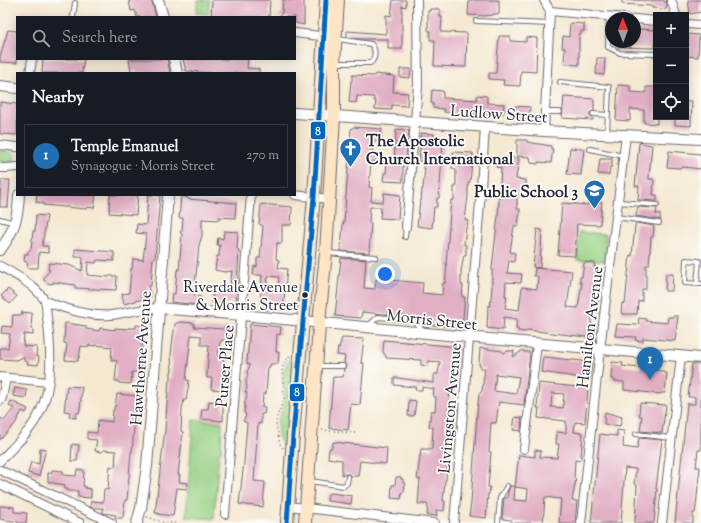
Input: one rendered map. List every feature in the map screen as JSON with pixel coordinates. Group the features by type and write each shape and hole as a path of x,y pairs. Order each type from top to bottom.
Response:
{"main road":[{"path":"287,523 314,197 326,0"},
{"path":"305,523 319,322 326,253 334,117 334,63 338,0"}],"street":[{"path":"158,0 163,16"},
{"path":"406,227 418,86 417,0"},
{"path":"544,0 550,10 544,131"},
{"path":"671,0 675,12"},
{"path":"550,10 605,16"},
{"path":"641,20 653,21"},
{"path":"689,24 701,25"},
{"path":"296,33 323,35 335,38"},
{"path":"30,72 32,60"},
{"path":"174,60 177,72"},
{"path":"0,86 16,88"},
{"name":"Ludlow Street","path":"296,113 544,131 701,139"},
{"name":"Livingston Avenue","path":"454,523 485,127"},
{"name":"Hamilton Avenue","path":"581,523 626,135"},
{"path":"0,145 16,147"},
{"path":"0,168 16,166"},
{"path":"296,195 329,199"},
{"path":"0,250 6,243 16,223 19,196"},
{"name":"Hawthorne Avenue","path":"137,523 141,508 147,466 168,196"},
{"name":"Purser Place","path":"225,514 251,196"},
{"path":"0,266 19,277 33,288 45,301 59,307 99,315 112,315 147,308 159,308"},
{"path":"0,461 31,428 40,413 45,400 50,362 50,340 45,301"},
{"name":"Morris Street","path":"159,308 319,322 469,338 701,358"},
{"path":"524,449 537,344"},
{"path":"662,523 680,356"},
{"path":"0,401 2,398 3,377 48,382"},
{"path":"0,470 112,523"},
{"path":"0,484 80,523"},
{"path":"288,506 435,523"}],"lane":[{"path":"73,16 75,3"},
{"path":"476,22 549,24"},
{"path":"334,63 370,62 374,58 374,46 371,44 335,38"},
{"path":"610,48 620,53 653,54"},
{"path":"560,82 609,87 607,134"},
{"path":"545,112 560,112"},
{"path":"593,114 608,115"},
{"path":"590,150 623,156"},
{"path":"618,202 657,205"},
{"path":"616,217 659,223"},
{"path":"0,220 16,223"},
{"path":"405,237 406,227"},
{"path":"326,253 376,256"},
{"path":"686,260 699,261 699,284 685,282 686,260"},
{"path":"316,366 343,366"},
{"path":"636,434 671,438"},
{"path":"308,481 344,486 347,483 348,477"},
{"path":"498,523 500,498 507,486"}],"path":[{"path":"285,451 280,444 276,424 284,399 282,368 291,354"},
{"path":"322,430 355,433"},
{"path":"147,517 162,522 175,523"}],"green space":[{"path":"198,0 210,0 208,14 196,13"},
{"path":"0,150 12,152 15,157 13,162 0,162"},
{"path":"579,232 606,234 605,261 577,260"},
{"path":"295,351 286,449 279,438 277,428 278,419 285,402 283,375 286,365"},
{"path":"193,420 222,422 221,452 219,452 214,519 186,517"}],"building":[{"path":"151,0 156,16 137,16 135,10 131,11 129,1"},
{"path":"212,0 270,0 269,16 211,16"},
{"path":"283,0 304,0 304,25 296,23 296,16 279,16 282,13"},
{"path":"393,0 406,0 406,7 402,6 402,49 388,49 388,39 359,39 347,37 347,31 386,34 386,15 391,16"},
{"path":"469,0 499,0 499,14 484,16 468,15"},
{"path":"622,0 664,0 667,4 666,9 652,8 652,6 622,4"},
{"path":"688,0 701,0 701,12 690,14"},
{"path":"430,9 440,9 440,17 442,17 441,32 467,33 466,67 434,66 435,40 430,40 430,31 428,30 428,11 430,11"},
{"path":"570,23 584,24 584,31 581,31 581,34 579,34 579,65 564,64 565,48 562,48 563,36 569,37"},
{"path":"641,29 653,30 653,48 641,48"},
{"path":"8,30 16,31 17,63 0,62 0,57"},
{"path":"689,34 699,35 698,57 689,56"},
{"path":"499,36 510,36 510,41 526,42 526,37 537,38 536,72 521,71 520,86 503,85 504,80 489,79 489,73 496,73"},
{"path":"597,58 605,58 604,75 596,74"},
{"path":"43,60 84,60 82,72 42,72"},
{"path":"129,60 167,60 170,72 138,72 131,71"},
{"path":"183,60 248,60 247,68 259,69 259,72 186,71"},
{"path":"400,69 411,69 410,78 400,77"},
{"path":"375,74 394,76 393,92 408,93 407,106 392,105 392,110 375,109 376,101 374,101 374,97 357,96 356,103 349,102 352,75 374,76"},
{"path":"618,85 630,86 630,92 646,93 646,87 653,87 653,120 657,120 657,124 644,123 644,110 630,109 630,121 616,120"},
{"path":"432,90 443,91 443,98 477,100 477,95 487,96 487,103 504,104 503,114 444,112 444,109 433,108 433,103 431,103"},
{"path":"564,97 594,99 594,111 590,113 593,120 562,118"},
{"path":"689,101 692,101 691,126 675,125 675,120 689,120"},
{"path":"0,102 16,104 16,135 0,134"},
{"path":"515,106 530,107 529,119 515,119"},
{"path":"354,127 382,129 380,142 373,141 372,153 381,154 380,162 371,161 369,187 372,188 371,201 383,202 384,193 400,195 398,219 380,218 381,207 370,207 369,223 371,223 369,253 341,251 351,129"},
{"path":"396,130 408,130 409,132 405,162 403,162 403,182 383,181 384,173 386,173 387,162 394,163"},
{"path":"421,133 434,134 433,141 443,142 439,198 437,198 437,207 434,207 432,228 417,226 425,168 423,168 424,161 419,161"},
{"path":"517,140 527,140 527,142 551,146 551,149 553,149 551,163 531,163 530,157 517,156"},
{"path":"639,143 652,145 649,179 653,179 654,181 653,195 657,195 657,201 638,200 639,186 635,186"},
{"path":"570,148 584,149 581,175 567,174"},
{"path":"669,151 701,154 701,169 667,167"},
{"path":"453,152 473,153 470,182 468,183 465,220 468,220 464,245 466,245 466,255 464,255 461,271 461,285 463,285 462,297 465,297 462,328 432,325 433,319 362,312 361,318 335,316 341,258 366,260 364,288 375,289 376,279 413,282 423,283 422,293 442,295 447,265 451,200 454,200 454,187 456,187 456,171 455,169 452,169"},
{"path":"497,157 519,158 516,179 526,180 526,186 523,186 522,195 517,195 517,209 520,209 518,226 514,226 510,252 515,253 514,262 509,261 507,273 522,274 521,283 506,282 505,296 507,296 505,308 519,310 522,287 537,289 538,276 534,276 535,268 572,271 567,307 578,308 582,283 580,283 580,277 582,277 584,263 595,263 594,267 599,268 596,297 599,303 596,302 594,307 592,307 591,324 596,325 595,338 527,330 526,332 518,331 518,329 516,329 517,319 504,317 503,330 487,328 488,306 490,306 492,288 492,268 498,216 501,168 496,167"},
{"path":"600,159 612,159 612,167 610,167 609,175 598,174"},
{"path":"1,180 10,180 8,207 0,207"},
{"path":"37,196 96,196 94,208 87,207 86,209 43,205 43,203 36,202"},
{"path":"110,196 138,196 136,215 109,213"},
{"path":"148,196 160,196 155,258 153,258 151,286 148,286 151,297 124,304 122,294 129,293 133,259 143,260 146,234 136,233 137,224 146,225"},
{"path":"181,196 188,199 236,203 235,218 219,217 219,220 202,219 202,236 199,245 194,295 201,297 201,305 171,302 172,294 175,294 177,270 179,270 182,234 180,232 182,231 183,218 179,218"},
{"path":"588,201 602,202 600,225 577,224 575,256 558,255 562,203 588,205"},
{"path":"261,204 292,207 291,225 282,225 282,243 277,243 276,259 279,260 278,268 287,269 283,310 265,310 260,307 262,275 253,275 254,266 257,267 257,258 260,258 263,226 259,224","holes":["268,276 279,277 278,289 267,288"]},
{"path":"638,207 657,208 656,214 660,214 660,220 636,216"},
{"path":"36,215 47,216 42,246 48,246 48,253 39,252 38,268 28,268 27,262 24,261 25,254 28,254 31,249 33,231 35,231"},
{"path":"636,223 654,226 653,237 651,237 649,265 646,265 646,289 642,289 642,301 638,301 637,314 623,314 621,313 622,303 625,304 630,255 632,256"},
{"path":"537,229 542,230 540,268 533,267"},
{"path":"224,231 238,232 237,249 239,250 236,303 228,302 228,304 212,303 213,287 229,288 230,285 232,271 225,272 215,270 217,256 219,256 220,245 217,245 218,238 223,239"},
{"path":"75,249 114,252 114,261 97,260 96,263 88,262 87,275 109,277 117,276 116,290 75,288 75,285 53,282 53,284 47,283 44,280 44,277 50,270 48,270 49,263 69,265 82,271 83,257 75,257"},
{"path":"666,274 673,274 672,291 665,291"},
{"path":"8,289 17,296 10,304 1,296"},
{"path":"21,312 32,313 31,329 33,330 33,335 24,334 23,346 37,347 36,356 39,357 38,365 27,364 28,362 24,361 24,357 16,360 0,359 0,348 8,348 10,334 1,333 2,326 12,327 13,315 24,315"},
{"path":"678,316 675,341 643,338 643,341 635,340 636,337 615,336 617,324 638,325 639,318 646,319 646,321 667,323 668,317"},
{"path":"179,322 194,323 194,327 224,329 224,327 232,328 231,341 222,340 220,342 218,356 224,356 224,370 228,371 226,390 211,389 212,378 207,378 209,345 201,345 201,336 191,335 186,380 189,380 186,400 184,400 182,408 181,431 183,432 178,475 180,475 179,482 188,483 187,489 177,488 173,516 155,513 165,430 169,379 171,379 172,371 171,354 173,337 175,324"},
{"path":"65,323 86,326 86,329 99,331 100,328 115,330 115,328 136,328 136,325 144,326 140,372 132,372 131,384 119,383 119,381 115,381 117,361 111,360 112,347 95,345 89,345 89,347 81,346 78,361 65,360 67,344 64,343"},
{"path":"250,324 281,327 280,335 277,334 276,352 279,352 278,364 270,364 270,367 268,367 266,394 263,394 262,407 265,407 264,414 261,414 261,424 258,423 254,481 265,482 263,507 239,504 247,423 243,421 246,416 244,411 247,393 245,392 247,389 247,372 250,365 247,364"},
{"path":"342,338 364,339 361,363 364,363 360,405 351,404 348,430 329,428 333,377 343,377 346,366 344,363 345,356 337,355 338,347 339,348"},
{"path":"384,340 460,347 457,367 454,367 453,387 450,387 448,422 450,422 443,501 445,501 444,511 436,510 437,516 427,515 428,504 418,504 420,479 417,479 421,449 432,449 433,427 429,427 431,411 435,411 436,397 433,397 434,389 422,387 422,390 415,390 416,387 394,385 394,378 434,383 434,374 438,374 440,362 429,361 428,366 421,365 421,360 386,358 383,352"},
{"path":"480,348 502,351 504,353 514,351 513,357 523,350 524,352 530,352 524,405 499,402 496,423 491,423 489,452 491,452 488,487 490,487 486,518 469,516 479,394 482,391 485,368 480,368","holes":["496,374 519,377 516,394 494,391"]},
{"path":"543,357 592,362 590,379 541,372"},
{"path":"612,362 623,363 622,366 640,368 641,366 646,366 646,369 663,371 663,373 667,373 665,393 661,394 624,390 624,382 614,381 614,379 611,379"},
{"path":"692,364 701,364 701,450 698,450 696,467 700,467 696,506 695,513 693,513 693,523 675,523 687,404 695,404 695,397 688,397"},
{"path":"539,383 588,388 585,423 575,422 574,432 583,433 581,459 579,461 575,460 574,478 576,479 572,501 577,501 575,523 559,523 561,499 545,497 543,523 513,523 511,520 502,519 504,498 507,498 510,486 515,486 514,500 527,501 528,489 515,487 519,455 535,457 535,450 541,451 540,457 557,458 559,444 556,444 557,432 566,433 566,421 538,418 539,408 537,408","holes":["552,393 564,394 563,408 551,407"]},
{"path":"67,386 82,387 80,409 79,413 76,413 76,418 69,417 70,412 64,411"},
{"path":"15,388 27,390 26,398 13,396"},
{"path":"117,394 138,396 127,500 125,500 122,518 115,518 116,515 103,513 103,508 90,507 91,501 103,502 104,489 108,490 110,466 115,467 116,451 95,451 97,440 87,439 87,432 97,433 98,420 112,422"},
{"path":"409,400 416,401 414,416 408,416"},
{"path":"11,401 28,409 26,413 22,411 15,424 0,440 0,417 4,421 14,408 9,406"},
{"path":"209,401 223,403 223,421 201,419 202,409 208,409"},
{"path":"640,403 666,405 662,433 640,431 642,416 639,416"},
{"path":"605,412 622,417 620,426 604,424"},
{"path":"515,417 522,418 521,431 513,430"},
{"path":"617,430 624,431 623,447 637,449 639,438 662,440 656,489 654,523 635,523 637,485 634,484 636,469 625,468 621,523 591,523 600,434 617,436"},
{"path":"333,442 387,448 386,464 360,461 358,476 351,476 348,474 342,475 342,460 328,458 329,450 332,448"},
{"path":"72,444 79,445 77,461 71,461"},
{"path":"40,448 46,449 39,476 28,473 31,462 39,464"},
{"path":"52,470 63,471 63,475 76,476 77,470 84,470 83,486 91,489 91,498 78,497 78,491 68,491 68,489 64,489 65,485 48,482 48,473 52,473"},
{"path":"396,477 401,477 401,479 403,479 403,483 405,483 404,492 402,492 401,499 391,498 392,485 395,485"},
{"path":"331,493 352,496 351,504 327,501 328,494"},
{"path":"0,506 14,507 14,512 27,513 26,523 18,523 0,519"}],"transit line":[{"name":"8","path":"287,523 293,435 314,197 326,0"}],"place":[{"name":"The Apostolic Church International","path":"351,168"},
{"name":"Public School 3","path":"594,210"},
{"name":"Riverdale Avenue & Morris Street","path":"305,295"},
{"name":"Temple Emanuel","path":"650,380"}]}
